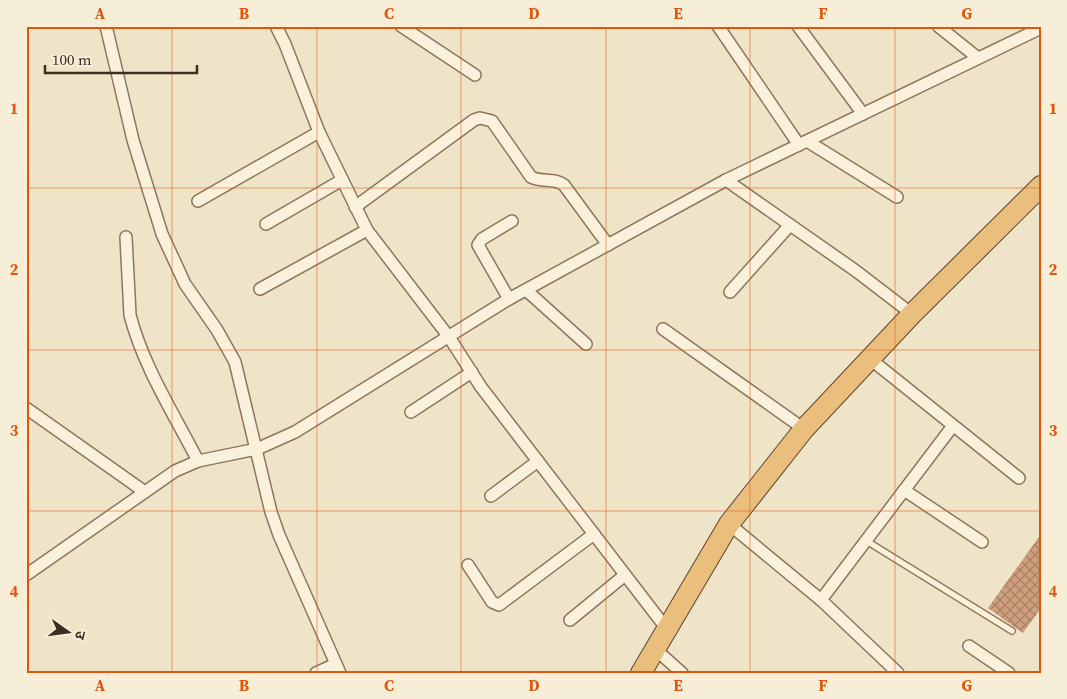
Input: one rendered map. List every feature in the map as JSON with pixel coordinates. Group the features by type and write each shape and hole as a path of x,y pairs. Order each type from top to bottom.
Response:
{"highway":[{"path":"640,673 730,524 804,429 869,358 1041,186"}],"street":[{"path":"106,26 133,140 162,234 185,284 218,330 235,362 257,449 264,487 279,536 329,669"},
{"path":"276,26 285,44 318,132 367,230 449,337 472,372 538,461 666,628"},
{"path":"401,26 475,75"},
{"path":"718,26 803,143 897,197"},
{"path":"798,26 863,114"},
{"path":"938,26 978,58"},
{"path":"26,576 175,471 198,461 257,449 295,432 509,299 726,180 1041,28"},
{"path":"355,207 474,120 485,118 492,121 531,177 538,181 555,180 564,185 608,245"},
{"path":"198,200 318,132"},
{"path":"266,224 342,180"},
{"path":"726,180 856,271 912,314"},
{"path":"509,299 478,245 482,238 512,222"},
{"path":"730,292 790,225"},
{"path":"260,289 367,230"},
{"path":"126,237 130,314 133,326 155,377 198,461"},
{"path":"526,290 586,344"},
{"path":"663,330 804,429"},
{"path":"869,358 952,427 1019,478"},
{"path":"411,412 472,372"},
{"path":"26,408 145,492"},
{"path":"821,600 952,427"},
{"path":"492,496 538,461"},
{"path":"904,490 982,542"},
{"path":"730,524 821,600 898,673"},
{"path":"468,566 492,602 500,605 594,534"},
{"path":"570,620 626,575"},
{"path":"969,646 1009,673"},
{"path":"654,648 682,673"}],"lane":[{"path":"865,540 1012,631"}],"building":[{"path":"1041,534 1041,608 1023,633 988,608"}]}
